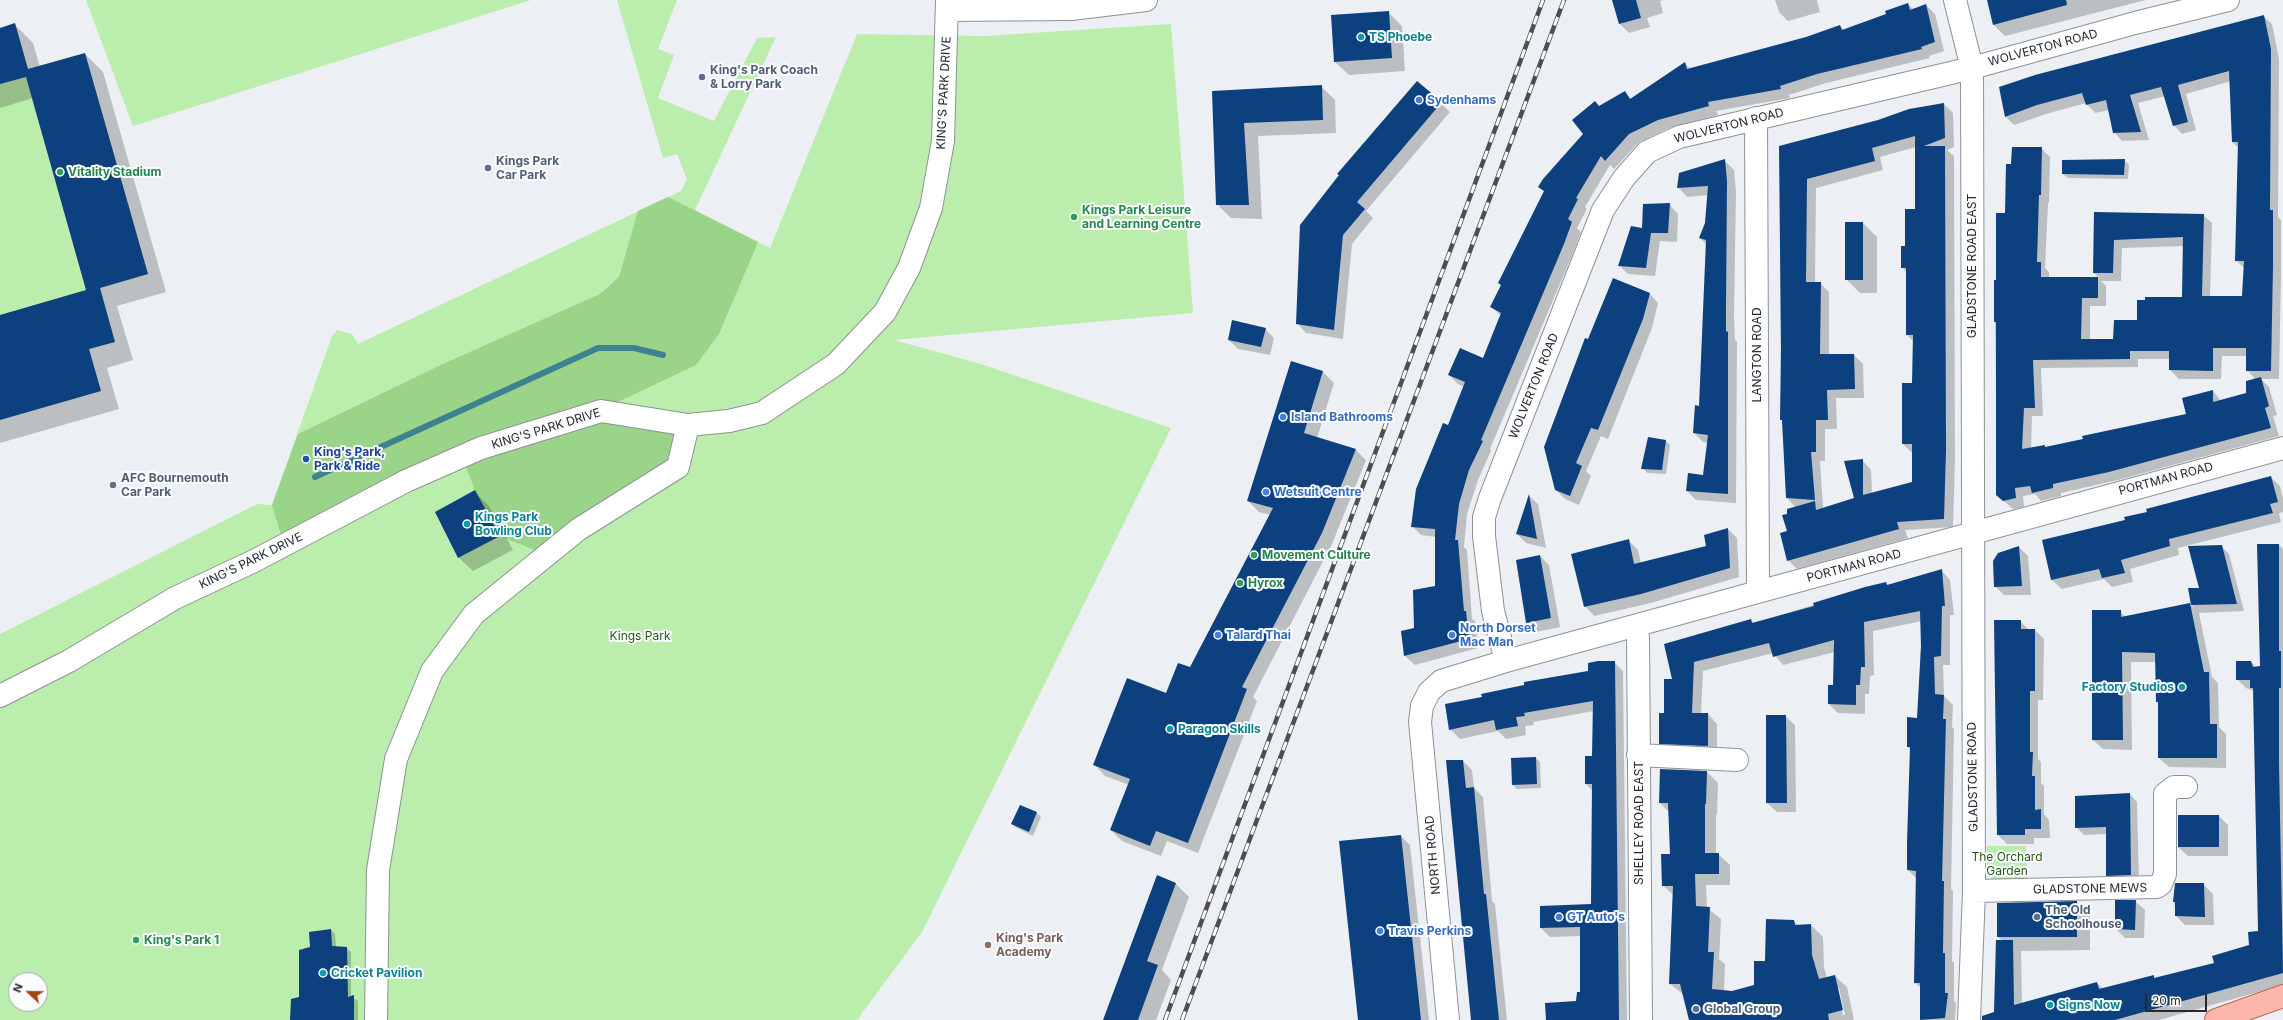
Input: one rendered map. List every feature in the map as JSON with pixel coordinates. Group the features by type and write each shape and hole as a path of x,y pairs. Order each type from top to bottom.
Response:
{"main road":[{"path":"2216,1020 2283,996"}],"street":[{"path":"947,5 1071,9 1146,0"},
{"name":"GLADSTONE ROAD EAST","path":"1955,0 1972,68 1972,534"},
{"name":"WOLVERTON ROAD","path":"1506,661 1493,611 1484,518 1490,498 1603,210 1624,178 1647,152 1679,137 1972,68 2135,22 2228,0"},
{"name":"KING'S PARK DRIVE","path":"0,696 68,661 175,598 254,560 406,481 482,448 601,411 688,424 729,421 762,413 836,364 885,312 909,268 931,208 943,141 947,5"},
{"name":"LANGTON ROAD","path":"1756,118 1758,592"},
{"path":"376,1020 378,870 386,818 396,759 432,671 474,614 579,529 678,467 688,424"},
{"name":"PORTMAN ROAD","path":"1429,692 1441,681 1506,661 1972,534 2114,493 2283,448"},
{"name":"GLADSTONE ROAD","path":"1968,1020 1974,891 1972,534"},
{"name":"SHELLEY ROAD EAST","path":"1634,626 1638,637 1641,1020"},
{"name":"NORTH ROAD","path":"1429,692 1422,706 1420,722 1448,1020"},
{"path":"1638,755 1736,760"},
{"name":"GLADSTONE MEWS","path":"1974,891 2157,887 2161,884 2165,874 2165,794 2174,787 2186,787"}],"green space":[{"path":"86,0 531,0 133,126"},
{"name":"Kings Park","path":"617,0 677,0 658,49 674,55 658,98 714,121 757,38 776,37 695,210 770,248 857,34 985,36 1171,24 1193,313 894,340 981,364 1171,428 922,932 857,1020 0,1020 0,634 257,504 272,505 332,336 337,330 352,334 358,344 681,191 687,179 677,154 663,158"},
{"name":"Vitality Stadium","path":"15,23 28,69 85,53 148,274 100,288 115,342 89,349 101,391 0,420 0,28"},
{"path":"668,197 758,242 719,334 696,365 601,410 688,425 678,467 547,555 500,536 475,490 462,457 284,545 272,505 298,434 445,363 600,294 619,277 638,211"},
{"name":"The Orchard Garden","path":"1987,846 2026,846 2027,881 1999,882 1987,875"}],"building":[{"path":"1612,0 1636,0 1641,18 1619,24"},
{"path":"1987,0 2066,0 2067,5 1993,25"},
{"path":"1908,3 1910,10 1926,4 1935,42 1921,47 1922,49 1817,74 1780,86 1781,89 1708,102 1709,106 1658,120 1629,134 1605,161 1601,156 1576,198 1578,199 1568,219 1572,222 1564,244 1481,440 1483,441 1469,470 1459,504 1455,540 1458,540 1464,611 1466,611 1469,639 1404,656 1401,631 1414,628 1413,590 1435,586 1435,529 1411,527 1416,489 1443,423 1448,425 1465,382 1448,375 1460,348 1483,358 1501,313 1490,307 1501,285 1498,283 1544,191 1538,187 1543,179 1583,134 1572,120 1595,101 1599,106 1625,91 1630,99 1685,62 1687,69 1806,37 1840,25 1842,30 1886,14 1885,11"},
{"name":"TS Phoebe","path":"1389,11 1392,58 1334,62 1331,15"},
{"path":"2264,15 2271,49 2270,210 2273,210 2273,266 2271,371 2246,371 2246,348 2213,348 2213,371 2169,370 2169,351 2130,351 2130,359 2033,360 2035,408 2024,408 2022,449 2045,445 2045,447 2083,439 2082,436 2186,414 2182,398 2213,390 2213,402 2246,393 2246,381 2261,377 2269,406 2265,408 2271,428 2109,472 2053,484 2053,488 2032,493 2030,486 2015,488 2016,498 2003,501 1996,495 1996,322 1994,322 1994,280 1996,280 1996,213 2005,213 2006,164 2011,164 2012,147 2042,147 2037,262 2041,262 2041,277 2098,277 2098,298 2082,298 2081,339 2113,339 2114,320 2137,320 2137,300 2145,300 2145,297 2182,297 2183,237 2114,240 2113,273 2093,273 2094,212 2204,214 2202,296 2242,296 2244,261 2235,261 2238,142 2232,142 2229,71 2178,85 2188,122 2173,126 2161,87 2130,95 2141,132 2113,133 2106,100 2086,105 2082,93 2037,105 2005,117 1999,87 2035,75"},
{"name":"Vitality Stadium","path":"15,23 28,69 85,53 148,274 100,288 115,342 89,349 101,391 0,420 0,315 86,290 26,77 0,84 0,28"},
{"path":"1417,81 1442,102 1357,202 1365,209 1343,235 1334,330 1296,324 1300,225 1339,175 1337,174"},
{"path":"1322,85 1323,120 1244,123 1249,205 1216,205 1212,91"},
{"path":"1944,103 1945,138 1924,146 1945,146 1946,450 1944,519 1897,522 1899,529 1787,561 1780,533 1787,531 1782,515 1787,514 1787,509 1815,501 1816,510 1854,498 1844,461 1863,459 1863,495 1912,482 1912,444 1902,444 1902,383 1912,383 1913,335 1906,335 1906,268 1901,268 1901,246 1905,246 1905,209 1915,209 1915,136 1872,148 1875,161 1807,179 1806,282 1821,282 1820,354 1854,354 1855,389 1827,390 1828,420 1816,420 1816,452 1811,452 1815,500 1786,498 1782,420 1780,420 1781,349 1779,146 1878,120 1909,109"},
{"path":"1725,159 1727,181 1726,331 1728,332 1728,494 1686,491 1688,473 1703,475 1708,435 1693,433 1695,405 1699,406 1706,240 1699,238 1705,223 1708,186 1677,188 1679,173"},
{"path":"2125,159 2124,175 2062,174 2062,160"},
{"path":"1670,203 1668,233 1651,233 1646,268 1618,266 1631,226 1642,228 1643,204"},
{"path":"1845,222 1863,222 1863,280 1845,280"},
{"path":"1613,278 1650,293 1643,319 1598,430 1591,428 1576,463 1582,466 1570,496 1555,490 1544,447 1585,338 1588,339"},
{"path":"1232,320 1266,328 1261,347 1228,340"},
{"path":"1291,361 1323,371 1304,433 1356,449 1322,533 1242,687 1247,689 1188,843 1156,831 1150,846 1110,830 1130,779 1093,765 1127,678 1166,693 1178,663 1190,667 1273,508 1247,501"},
{"path":"1648,437 1666,440 1662,470 1641,469"},
{"path":"2271,476 2278,502 2270,504 2273,513 2169,539 2170,546 2121,560 2125,573 2102,578 2099,569 2051,580 2042,540 2125,520 2124,517 2147,512 2146,509"},
{"name":"Kings Park Bowling Club","path":"475,490 500,536 458,558 435,512"},
{"path":"1529,494 1537,539 1516,534"},
{"path":"1728,528 1730,568 1641,594 1584,607 1571,554 1629,539 1634,564 1706,546 1704,535"},
{"path":"2257,544 2279,544 2279,651 2281,651 2281,688 2279,688 2279,762 2283,973 2115,1020 1982,1020 1982,1016 1994,1012 1996,940 2013,940 2014,1005 2097,982 2099,989 2154,975 2154,978 2214,963 2212,956 2249,945 2248,932 2258,931 2253,688 2250,688 2250,680 2236,680 2236,661 2251,661 2253,667 2260,666"},
{"path":"2222,545 2237,604 2191,605 2188,588 2199,588 2188,546"},
{"path":"2019,546 2022,586 1994,587 1993,561 1998,553"},
{"path":"1540,555 1551,618 1526,623 1516,560"},
{"path":"1942,569 1945,606 1942,606 1941,656 1934,657 1935,694 1944,695 1943,719 1946,719 1942,881 1944,881 1943,953 1945,953 1945,993 1948,993 1945,1018 1920,1020 1920,983 1914,983 1916,871 1907,870 1910,747 1907,747 1907,717 1917,718 1921,646 1920,611 1864,622 1865,667 1861,667 1860,685 1856,685 1856,705 1828,704 1828,685 1833,685 1834,640 1773,657 1769,643 1694,662 1692,713 1708,713 1708,746 1659,744 1659,713 1664,713 1664,679 1672,679 1664,644 1751,619 1752,623 1814,606 1813,603 1865,587 1886,582 1887,585"},
{"path":"2190,603 2204,672 2209,672 2210,724 2217,724 2217,758 2158,758 2158,702 2156,702 2155,653 2122,652 2123,740 2092,740 2092,610 2121,610 2121,617"},
{"path":"1994,620 2021,620 2021,629 2035,629 2035,691 2030,691 2030,752 2033,752 2032,776 2035,776 2035,810 2041,809 2041,829 2025,829 2025,835 1997,835"},
{"path":"1598,661 1615,661 1619,1020 1546,1020 1545,1003 1576,1001 1577,992 1580,992 1580,927 1540,928 1540,906 1591,904 1592,784 1585,784 1585,756 1592,756 1593,701 1524,713 1525,716 1516,717 1518,726 1496,730 1494,720 1449,730 1445,704 1482,697 1481,694 1524,685 1524,682 1588,671 1588,663"},
{"path":"1766,715 1786,715 1787,803 1766,803"},
{"path":"1536,757 1537,784 1512,785 1511,758"},
{"path":"1446,760 1463,760 1466,788 1474,787 1484,894 1486,894 1499,1020 1471,1020"},
{"path":"1660,769 1707,771 1705,853 1719,853 1719,874 1695,874 1696,906 1710,907 1708,952 1714,952 1712,989 1732,991 1754,985 1754,961 1765,961 1766,919 1794,920 1795,925 1811,924 1812,955 1819,979 1835,975 1843,1010 1828,1014 1829,1020 1689,1020 1680,984 1669,984 1673,886 1662,886 1661,854 1670,854 1668,803 1659,803"},
{"path":"2130,793 2131,875 2106,876 2106,827 2075,828 2075,796"},
{"path":"1020,805 1037,812 1029,832 1011,824"},
{"path":"2178,815 2219,815 2219,847 2178,847"},
{"name":"Travis Perkins","path":"1401,835 1421,1020 1358,1020 1339,841"},
{"path":"1157,875 1176,883 1147,961 1158,965 1138,1020 1103,1020"},
{"path":"2175,883 2204,883 2205,917 2175,916 2175,902 2173,902"},
{"path":"2115,900 2136,900 2135,930 2115,929"},
{"name":"The Old Schoolhouse","path":"2077,901 2077,937 1997,937 1997,903"},
{"name":"Cricket Pavilion","path":"331,929 332,946 347,947 348,997 354,995 354,1020 290,1020 291,999 299,997 299,950 310,947 309,932"}],"waterway":[{"path":"315,477 598,348 634,348 663,355"}],"railway":[{"path":"1165,1020 1543,0"},
{"path":"1182,1020 1564,0"}],"place":[{"name":"TS Phoebe","path":"1361,37"},
{"name":"King's Park Coach & Lorry Park","path":"702,77"},
{"name":"Sydenhams","path":"1419,100"},
{"name":"Kings Park Car Park","path":"488,168"},
{"name":"Vitality Stadium","path":"60,172"},
{"name":"Kings Park Leisure and Learning Centre","path":"1074,217"},
{"name":"Island Bathrooms","path":"1283,417"},
{"name":"King's Park, Park & Ride","path":"306,459"},
{"name":"AFC Bournemouth Car Park","path":"113,485"},
{"name":"Wetsuit Centre","path":"1266,492"},
{"name":"Kings Park Bowling Club","path":"467,524"},
{"name":"Movement Culture","path":"1254,555"},
{"name":"Hyrox","path":"1240,583"},
{"name":"Talard Thai","path":"1218,635"},
{"name":"North Dorset Mac Man","path":"1452,635"},
{"name":"Factory Studios","path":"2182,687"},
{"name":"Paragon Skills","path":"1170,729"},
{"name":"GT Auto's","path":"1559,917"},
{"name":"The Old Schoolhouse","path":"2037,917"},
{"name":"Travis Perkins","path":"1380,931"},
{"name":"King's Park 1","path":"136,940"},
{"name":"King's Park Academy","path":"988,945"},
{"name":"Cricket Pavilion","path":"323,973"},
{"name":"Signs Now","path":"2050,1005"},
{"name":"Global Group","path":"1696,1009"}]}
